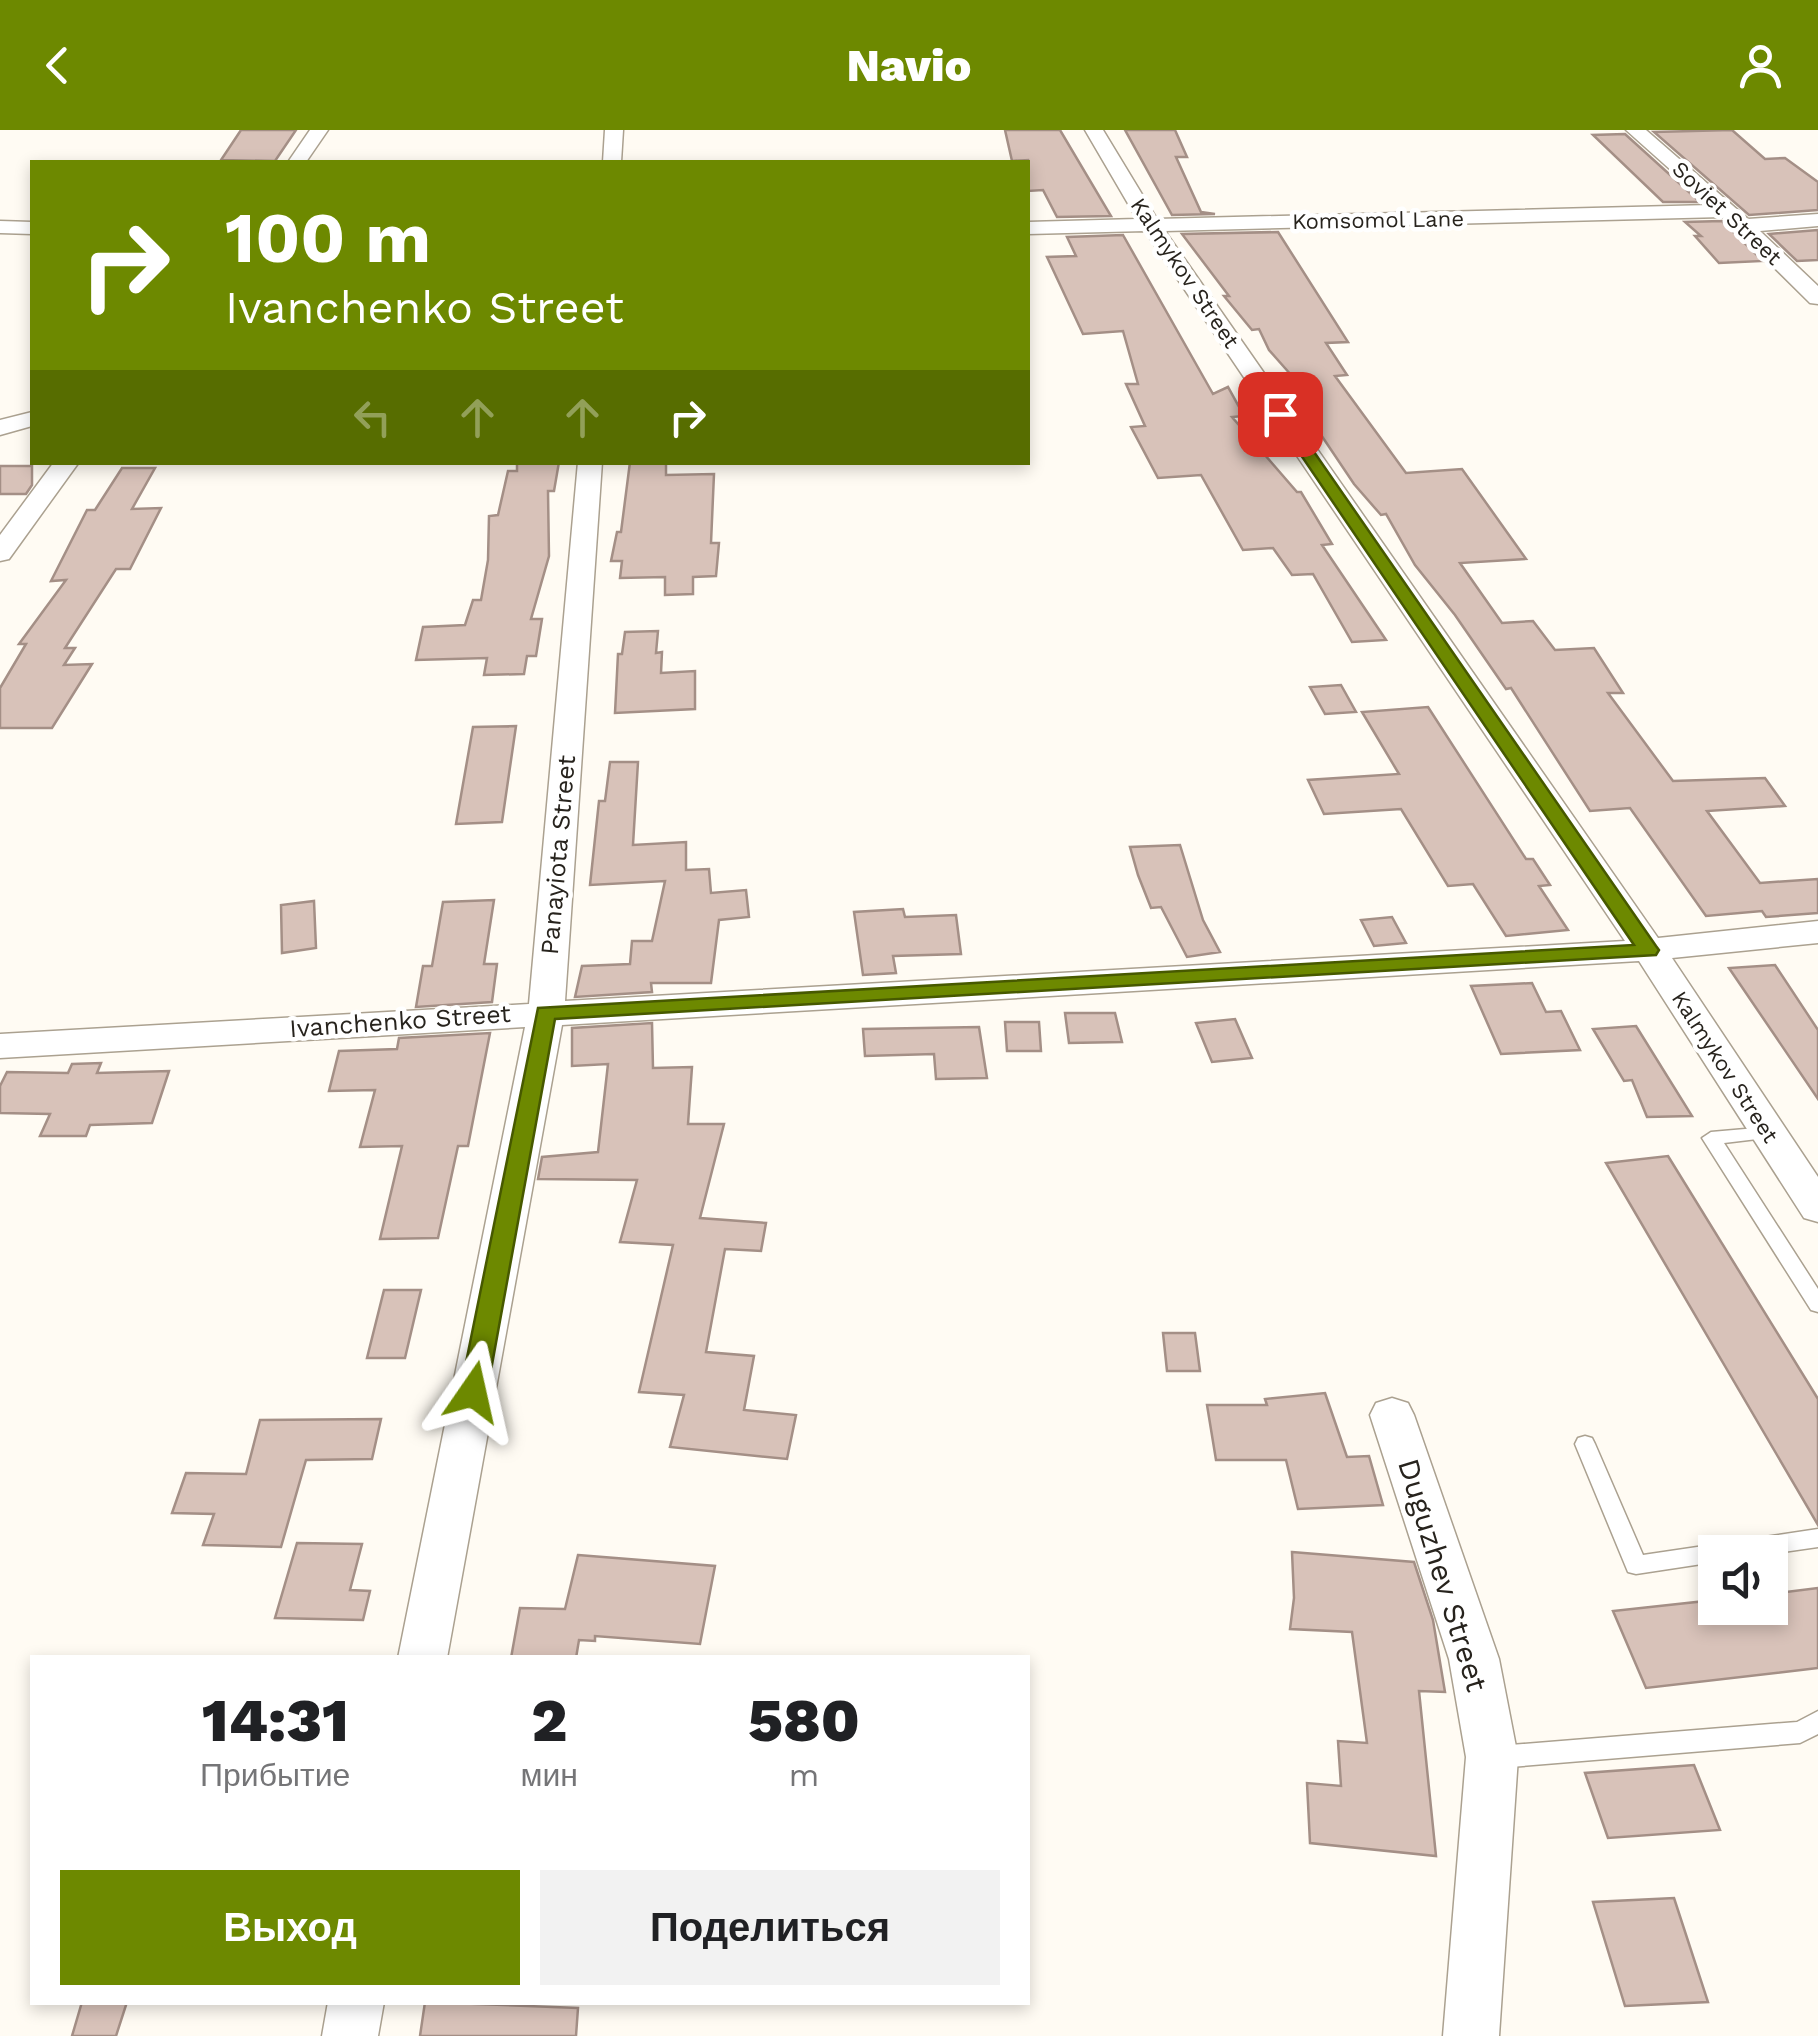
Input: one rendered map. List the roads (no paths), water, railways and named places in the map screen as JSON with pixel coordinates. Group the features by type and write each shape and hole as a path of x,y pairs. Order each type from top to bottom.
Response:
{"street":[{"path":"298,160 319,130"},
{"path":"612,160 614,130"},
{"name":"Kalmykov Street","path":"1094,130 1150,224 1648,950 1818,1208"},
{"name":"Soviet Street","path":"1635,130 1818,298"},
{"name":"Komsomol Lane","path":"1030,228 1818,220"},
{"path":"0,227 30,228"},
{"path":"0,428 30,420"},
{"path":"0,554 66,465"},
{"name":"Panayiota Street","path":"423,1655 546,1012 590,465"},
{"name":"Ivanchenko Street","path":"0,1046 1648,950 1818,932"},
{"name":"Duguzhev Street","path":"1392,1415 1474,1659 1492,1757 1471,2036"},
{"path":"350,2036 355,2005"}],"lane":[{"path":"1768,1133 1711,1138 1818,1306"},
{"path":"1584,1444 1636,1564 1698,1556"},
{"path":"1788,1542 1818,1538"},
{"path":"1492,1757 1800,1732 1818,1722"}]}
